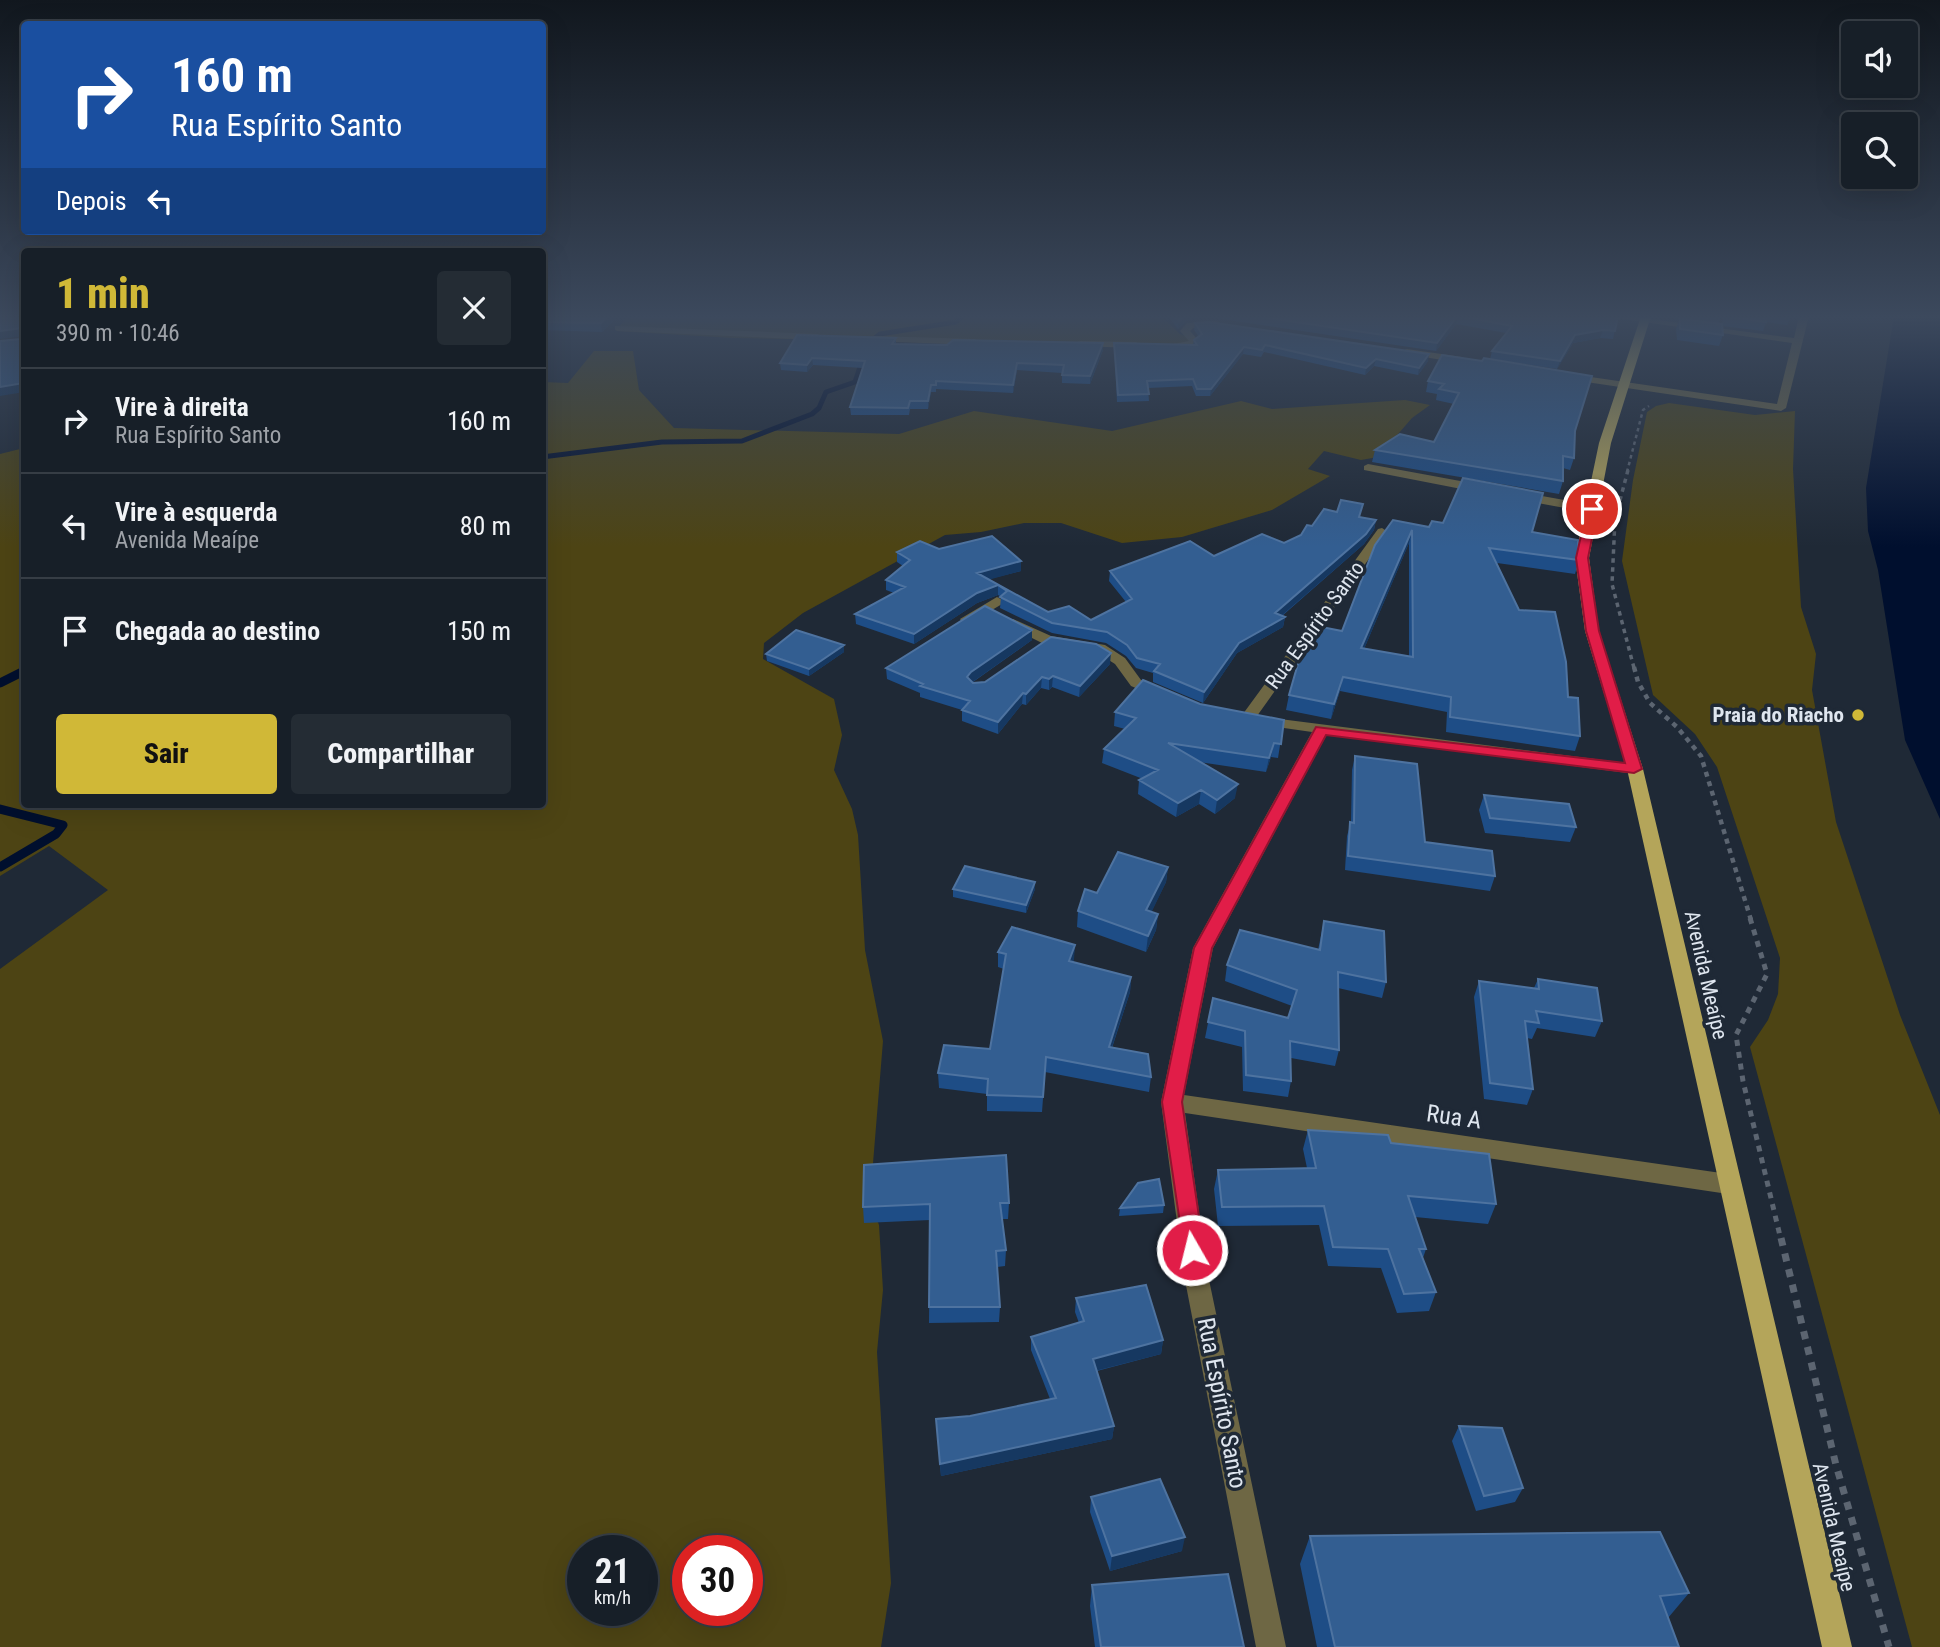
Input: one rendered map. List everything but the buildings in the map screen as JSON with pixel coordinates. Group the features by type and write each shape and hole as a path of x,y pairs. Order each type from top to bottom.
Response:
{"main road":[{"name":"Avenida Meaípe","path":"1619,393 1605,443 1582,558 1592,631 1634,769 1728,1184 1838,1647"}],"street":[{"path":"1680,393 1780,408 1784,393"},
{"path":"1368,468 1592,509"},
{"name":"Rua Espírito Santo","path":"1248,718 1382,532"},
{"path":"951,628 990,605 1047,640 1100,648 1120,661 1136,683 1171,698"},
{"path":"1028,654 1047,640"},
{"name":"Rua Espírito Santo","path":"1227,715 1321,730 1634,769"},
{"name":"Rua Espírito Santo","path":"1271,1647 1196,1275 1172,1102 1203,948 1321,730"},
{"name":"Rua A","path":"1172,1102 1728,1184"}],"path":[{"path":"1660,402 1643,410 1621,492 1615,519 1612,584 1638,682 1650,702 1677,727 1702,756 1768,974 1736,1035 1743,1081 1836,1465 1889,1647"}],"shaded area":[{"path":"546,393 642,393 674,428 899,434 974,411 1112,431 1241,401 1272,409 1405,400 1430,405 1412,418 1378,457 1361,460 1324,451 1308,469 1330,476 1272,510 1182,537 1122,543 1061,523 1024,523 981,532 945,535 803,613 764,643 763,659 834,699 842,735 834,770 852,809 858,835 865,950 883,1041 870,1200 879,1225 883,1290 877,1352 891,1583 881,1647 0,1647 0,969 108,890 49,846 0,876 0,454 21,449 21,808 546,808"},
{"path":"1669,403 1755,415 1795,411 1793,469 1801,607 1816,654 1812,690 1836,822 1900,1015 1940,1115 1940,1647 1912,1647 1750,1047 1768,1020 1778,994 1780,958 1717,767 1695,734 1653,695 1622,561 1633,480 1647,412 1656,406"}],"water":[{"path":"1881,393 1940,393 1940,819 1905,740 1878,570 1868,531 1866,488"}],"waterway":[{"path":"546,456 662,442 742,441 812,414 819,408 826,393"},
{"path":"0,683 21,672"},
{"path":"0,809 63,825 56,834 0,867"}],"place":[{"name":"Praia do Riacho","path":"1858,715"}],"route":[{"path":"1192,1250 1172,1102 1203,948 1321,730 1634,769 1592,631 1582,558 1592,509"}]}
